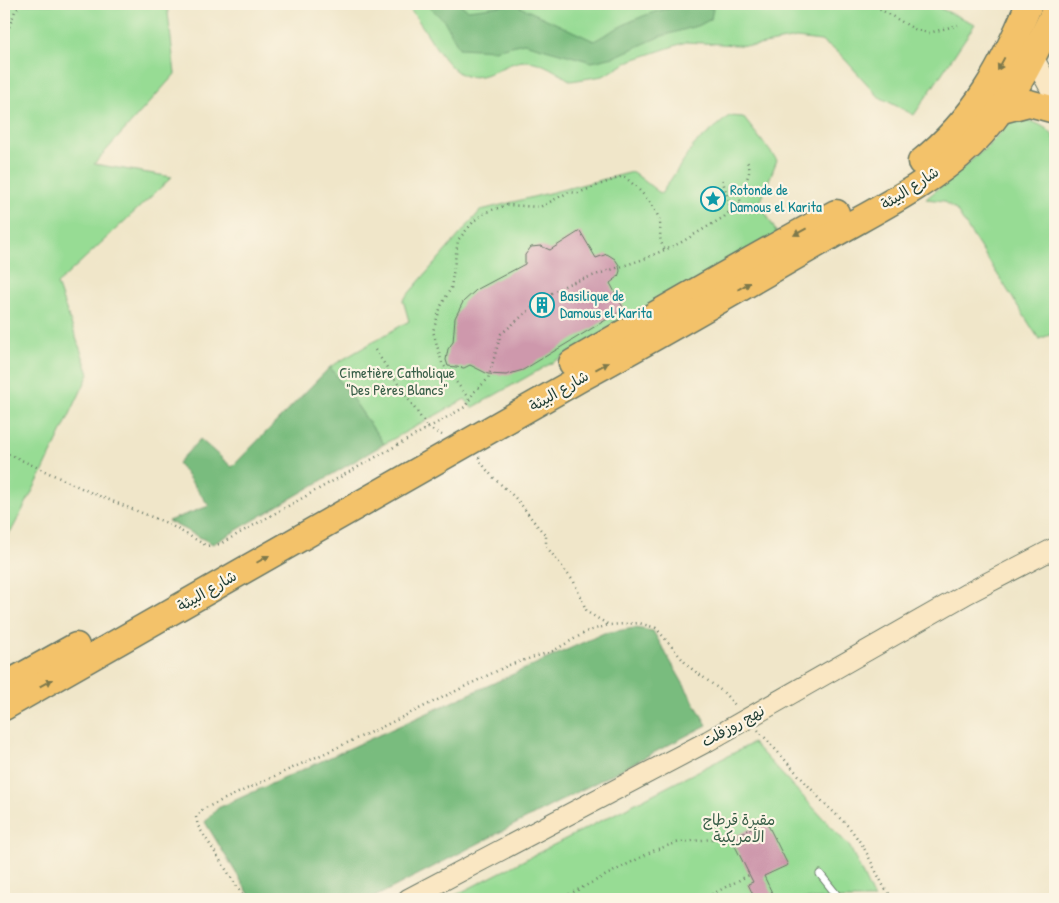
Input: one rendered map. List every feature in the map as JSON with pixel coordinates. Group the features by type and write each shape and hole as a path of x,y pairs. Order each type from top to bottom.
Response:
{"highway":[{"name":"شارع البيئة","path":"4,686 437,432 910,171 945,142 968,116 989,86 1029,4"},
{"name":"شارع البيئة","path":"4,707 664,333 923,183 970,145 1002,110 1034,56 1055,11"},
{"path":"1002,110 1029,103 1055,110"}],"street":[{"path":"1017,32 1034,56 1055,97"},
{"name":"نهج روزفلت","path":"408,899 748,718 968,593 1055,548"}],"lane":[{"path":"820,874 840,899"}],"path":[{"path":"4,41 15,11 21,4"},
{"path":"871,4 922,32 929,33 958,25"},
{"path":"4,452 92,493 167,523 207,546 220,544 437,432 465,407 474,392 488,379 501,334 546,296 568,284 644,259 665,250 724,217 741,204 739,194 749,174 750,166 746,162"},
{"path":"470,400 442,363 433,331 451,288 458,240 475,220 486,212 507,205 540,207 569,192 578,193 623,176 644,195 660,221 659,241 665,250"},
{"path":"722,178 731,210"},
{"path":"375,350 437,432"},
{"path":"473,440 484,468 519,502 533,524 546,535 546,546 574,582 587,612 609,625"},
{"path":"245,899 198,826 196,818 203,809 398,719 509,665 553,651 588,630 609,625 639,623 656,628 688,666 723,692 822,802 849,827 863,846 885,889 894,899"},
{"path":"560,899 655,850 679,842 714,839"},
{"path":"703,899 749,875"},
{"path":"782,899 785,897 786,899"}],"green space":[{"path":"4,4 167,4 175,74 94,164 172,177 57,284 89,374 43,471 13,528 4,540"},
{"path":"404,4 930,4 975,24 914,115 879,97 839,53 821,41 796,38 754,46 686,42 632,60 603,76 571,81 544,65 526,61 511,64 482,76 466,76 457,72 441,55 419,21"},
{"path":"427,4 459,4 468,10 514,4 594,41 623,25 665,9 696,6 713,8 711,19 700,25 659,37 614,57 592,62 524,43 495,50 459,48 445,22"},
{"name":"Basilique de Damous el Karita","path":"729,116 743,117 777,160 760,203 778,235 472,408 465,399 384,444 330,367 409,321 403,300 481,210 633,172 661,194 694,145"},
{"path":"1020,119 1040,125 1049,131 1055,139 1055,333 1039,339 956,210 944,201 926,199 987,147 1008,124"},
{"path":"330,367 384,444 213,544 168,521 209,506 178,463 200,439 232,467"},
{"path":"635,628 653,631 707,725 371,899 252,899 205,822 218,808 604,633"},
{"name":"مقبرة قرطاج الأمريكية","path":"753,743 850,847 874,899 448,899"}],"building":[{"name":"Basilique de Damous el Karita","path":"580,231 596,258 607,254 615,259 619,265 618,277 610,283 624,309 523,370 506,375 488,374 470,365 464,368 448,366 446,360 448,349 453,342 455,318 463,302 476,290 525,264 525,255 531,247 541,246 550,250"},
{"path":"766,821 788,865 764,876 775,899 755,899 748,884 753,882 731,838"}],"place":[{"name":"Rotonde de Damous el Karita","path":"713,199"},
{"name":"Basilique de Damous el Karita","path":"542,305"}],"park label":[{"name":"Cimetière Catholique \"Des Pères Blancs\"","path":"397,382"}]}
